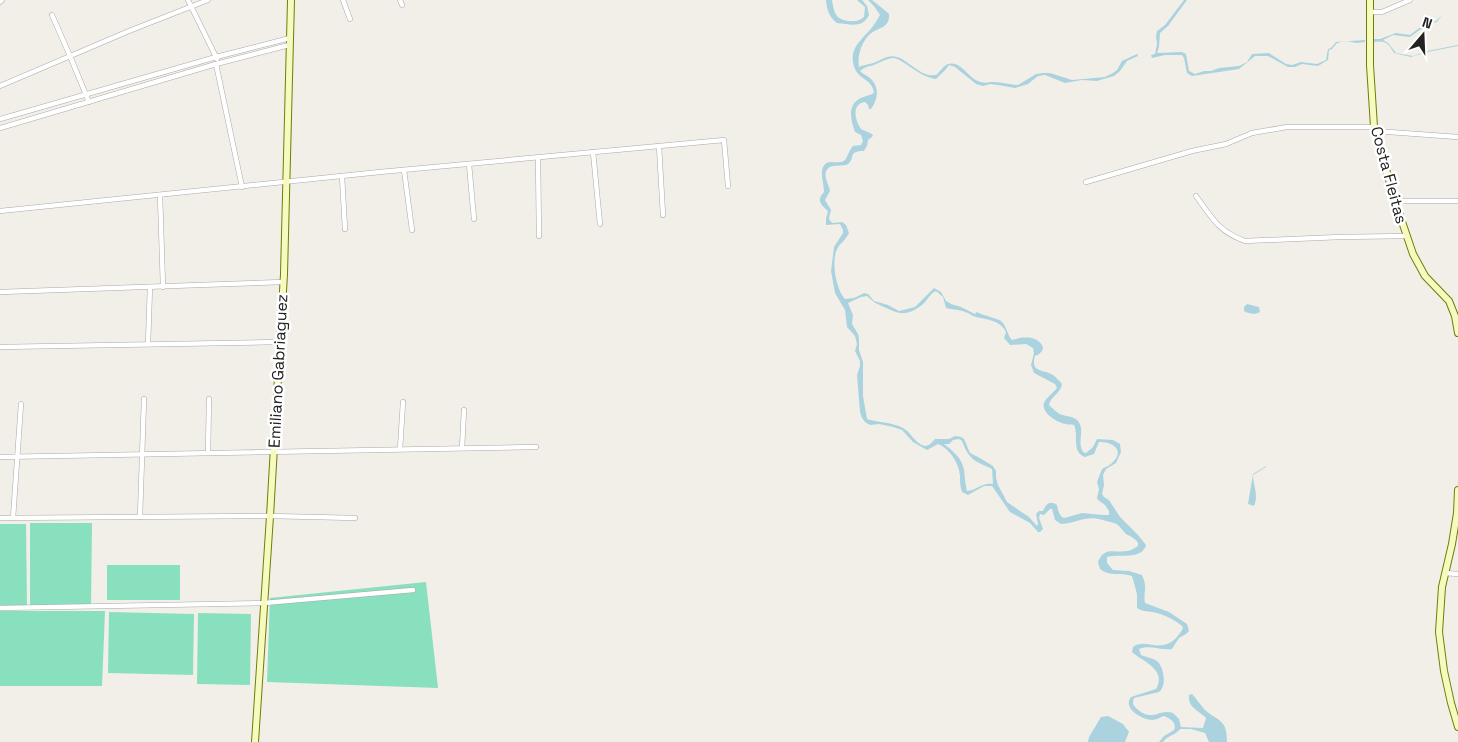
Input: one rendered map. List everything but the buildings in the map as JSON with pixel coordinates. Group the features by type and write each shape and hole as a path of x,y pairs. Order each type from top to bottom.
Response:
{"main road":[{"name":"Emiliano Gabriaguez","path":"255,742 283,282 291,0"},
{"name":"Costa Fleitas","path":"1370,0 1370,65 1375,129 1406,236 1420,270 1449,301 1458,331"},
{"path":"1458,490 1454,529 1442,587 1440,616 1440,641 1451,703 1458,727"}],"street":[{"path":"188,0 216,57 242,187"},
{"path":"0,86 208,0"},
{"path":"343,0 350,19"},
{"path":"1370,12 1382,12 1410,0"},
{"path":"52,16 89,102"},
{"path":"0,119 216,57 290,41"},
{"path":"0,128 290,41"},
{"path":"1086,182 1192,151 1226,144 1252,133 1287,127 1375,129 1458,137"},
{"path":"0,211 724,140 728,186"},
{"path":"659,146 662,215"},
{"path":"593,152 600,224"},
{"path":"538,158 539,236"},
{"path":"469,164 474,219"},
{"path":"404,170 412,230"},
{"path":"342,176 344,229"},
{"path":"160,195 163,287"},
{"path":"1196,196 1221,229 1234,237 1245,240 1406,236"},
{"path":"1395,201 1458,201"},
{"path":"0,292 283,282"},
{"path":"148,344 150,287"},
{"path":"0,347 280,342"},
{"path":"140,517 144,399"},
{"path":"208,453 209,399"},
{"path":"400,449 403,402"},
{"path":"12,518 21,404"},
{"path":"462,448 464,410"},
{"path":"0,457 536,447"},
{"path":"0,518 270,516 355,518"},
{"path":"1445,573 1458,574"},
{"path":"0,608 264,603 413,590"}],"green space":[{"path":"30,523 92,523 91,607 30,607"},
{"path":"0,524 26,524 27,606 0,606"},
{"path":"107,565 180,565 180,600 107,600"},
{"path":"426,582 438,688 267,682 270,598"},
{"path":"0,611 105,611 102,686 0,686"},
{"path":"109,612 194,614 193,675 108,673"},
{"path":"198,613 251,614 250,685 197,684"}],"water":[{"path":"826,0 832,0 836,14 840,19 855,21 864,17 865,7 857,0 862,0 867,6 869,15 859,24 837,23 829,13"},
{"path":"868,0 872,0 887,12 889,19 885,26 871,33 866,39 859,55 859,67 893,56 902,59 925,74 936,75 946,65 952,63 980,82 1018,85 1036,74 1043,73 1050,73 1072,80 1105,77 1117,70 1122,61 1137,54 1138,56 1127,61 1114,76 1097,81 1082,80 1065,83 1045,75 1038,76 1028,84 1015,88 976,84 955,67 949,65 936,79 923,75 893,58 865,67 860,71 870,78 877,89 877,93 871,109 869,109 865,102 861,103 856,109 856,117 861,129 873,136 868,140 864,151 855,152 848,164 832,166 828,169 826,177 830,191 825,200 831,210 830,221 833,223 842,222 846,225 849,233 837,249 834,261 839,289 845,299 854,298 864,293 868,294 874,301 899,311 915,307 934,288 941,292 946,301 951,304 975,314 977,312 1001,321 1012,340 1032,338 1039,341 1043,350 1035,356 1034,365 1039,370 1053,375 1062,384 1049,405 1060,414 1074,418 1080,424 1080,443 1083,452 1086,453 1093,447 1097,439 1113,440 1120,444 1121,452 1116,463 1106,469 1103,475 1104,485 1102,494 1146,545 1143,550 1135,555 1107,557 1107,563 1113,570 1129,571 1142,575 1145,583 1145,603 1169,612 1187,624 1189,631 1179,638 1172,649 1147,647 1139,649 1141,655 1157,661 1163,672 1164,681 1159,692 1134,698 1133,704 1147,715 1164,712 1173,713 1179,719 1181,727 1203,728 1206,718 1190,703 1189,695 1192,694 1205,710 1224,725 1227,742 1209,742 1205,733 1191,729 1180,729 1163,742 1159,742 1164,736 1174,730 1175,725 1173,722 1164,716 1154,720 1143,718 1134,713 1129,705 1131,697 1156,689 1159,682 1156,671 1132,652 1133,647 1138,644 1165,645 1177,637 1183,627 1165,616 1137,608 1137,594 1132,576 1112,574 1100,569 1098,562 1103,554 1110,551 1131,550 1138,546 1136,540 1126,534 1116,524 1103,520 1091,518 1061,524 1055,520 1052,509 1044,515 1040,514 1039,518 1043,529 1038,532 1030,523 1010,512 992,486 984,486 968,495 962,492 958,466 950,453 942,446 938,444 927,450 913,442 902,430 879,424 870,425 862,418 857,375 860,361 855,351 857,344 855,336 847,327 845,310 835,293 831,271 834,247 843,230 840,224 826,225 828,211 820,198 824,192 822,173 825,164 842,162 853,146 861,145 863,141 861,135 855,132 851,119 851,110 859,99 874,93 869,82 855,69 853,52 880,15","holes":["936,291 943,297 946,308 960,310 975,317 993,321 1004,328 1006,332 1004,338 1010,345 1026,344 1033,348 1034,353 1031,365 1034,373 1055,384 1057,388 1045,401 1045,410 1059,422 1074,425 1077,447 1081,455 1085,457 1094,454 1099,442 1108,443 1116,447 1118,454 1116,458 1111,464 1102,469 1097,482 1099,489 1097,498 1105,505 1109,515 1082,513 1064,518 1058,511 1057,505 1050,503 1043,511 1039,511 1036,514 1037,526 1029,517 1007,502 998,485 996,471 993,466 970,453 964,439 961,437 935,439 930,445 925,446 903,428 867,419 863,396 863,362 859,350 858,334 852,324 853,315 848,303 867,296 875,303 898,313 907,313 922,305","959,439 973,459 992,469 993,484 986,484 967,491 961,462 954,452 944,444 949,444 953,440"]},
{"path":"1184,0 1187,0 1168,26 1160,33 1157,53 1182,52 1186,54 1189,71 1195,74 1219,68 1239,66 1247,62 1252,54 1269,53 1286,64 1292,65 1301,62 1317,64 1326,60 1328,49 1336,42 1344,41 1337,43 1329,50 1328,60 1318,66 1302,64 1288,67 1268,56 1255,56 1239,69 1192,76 1187,73 1182,55 1165,55 1152,58 1151,55 1155,54 1157,31 1165,25"},
{"path":"1442,15 1437,22 1429,23 1410,37 1393,35 1383,40 1396,53 1413,56 1427,51 1458,46 1411,57 1394,53 1384,42 1373,42 1373,39 1380,39 1396,33 1410,35 1426,23 1436,21"},
{"path":"1365,40 1365,42 1357,43 1347,41"},
{"path":"1247,304 1259,307 1260,312 1252,314 1244,311 1244,307"},
{"path":"1267,462 1266,467 1253,475 1256,494 1255,502 1254,506 1248,504 1253,474 1266,466"},
{"path":"1108,716 1123,724 1129,732 1125,742 1088,742 1101,717"}]}
